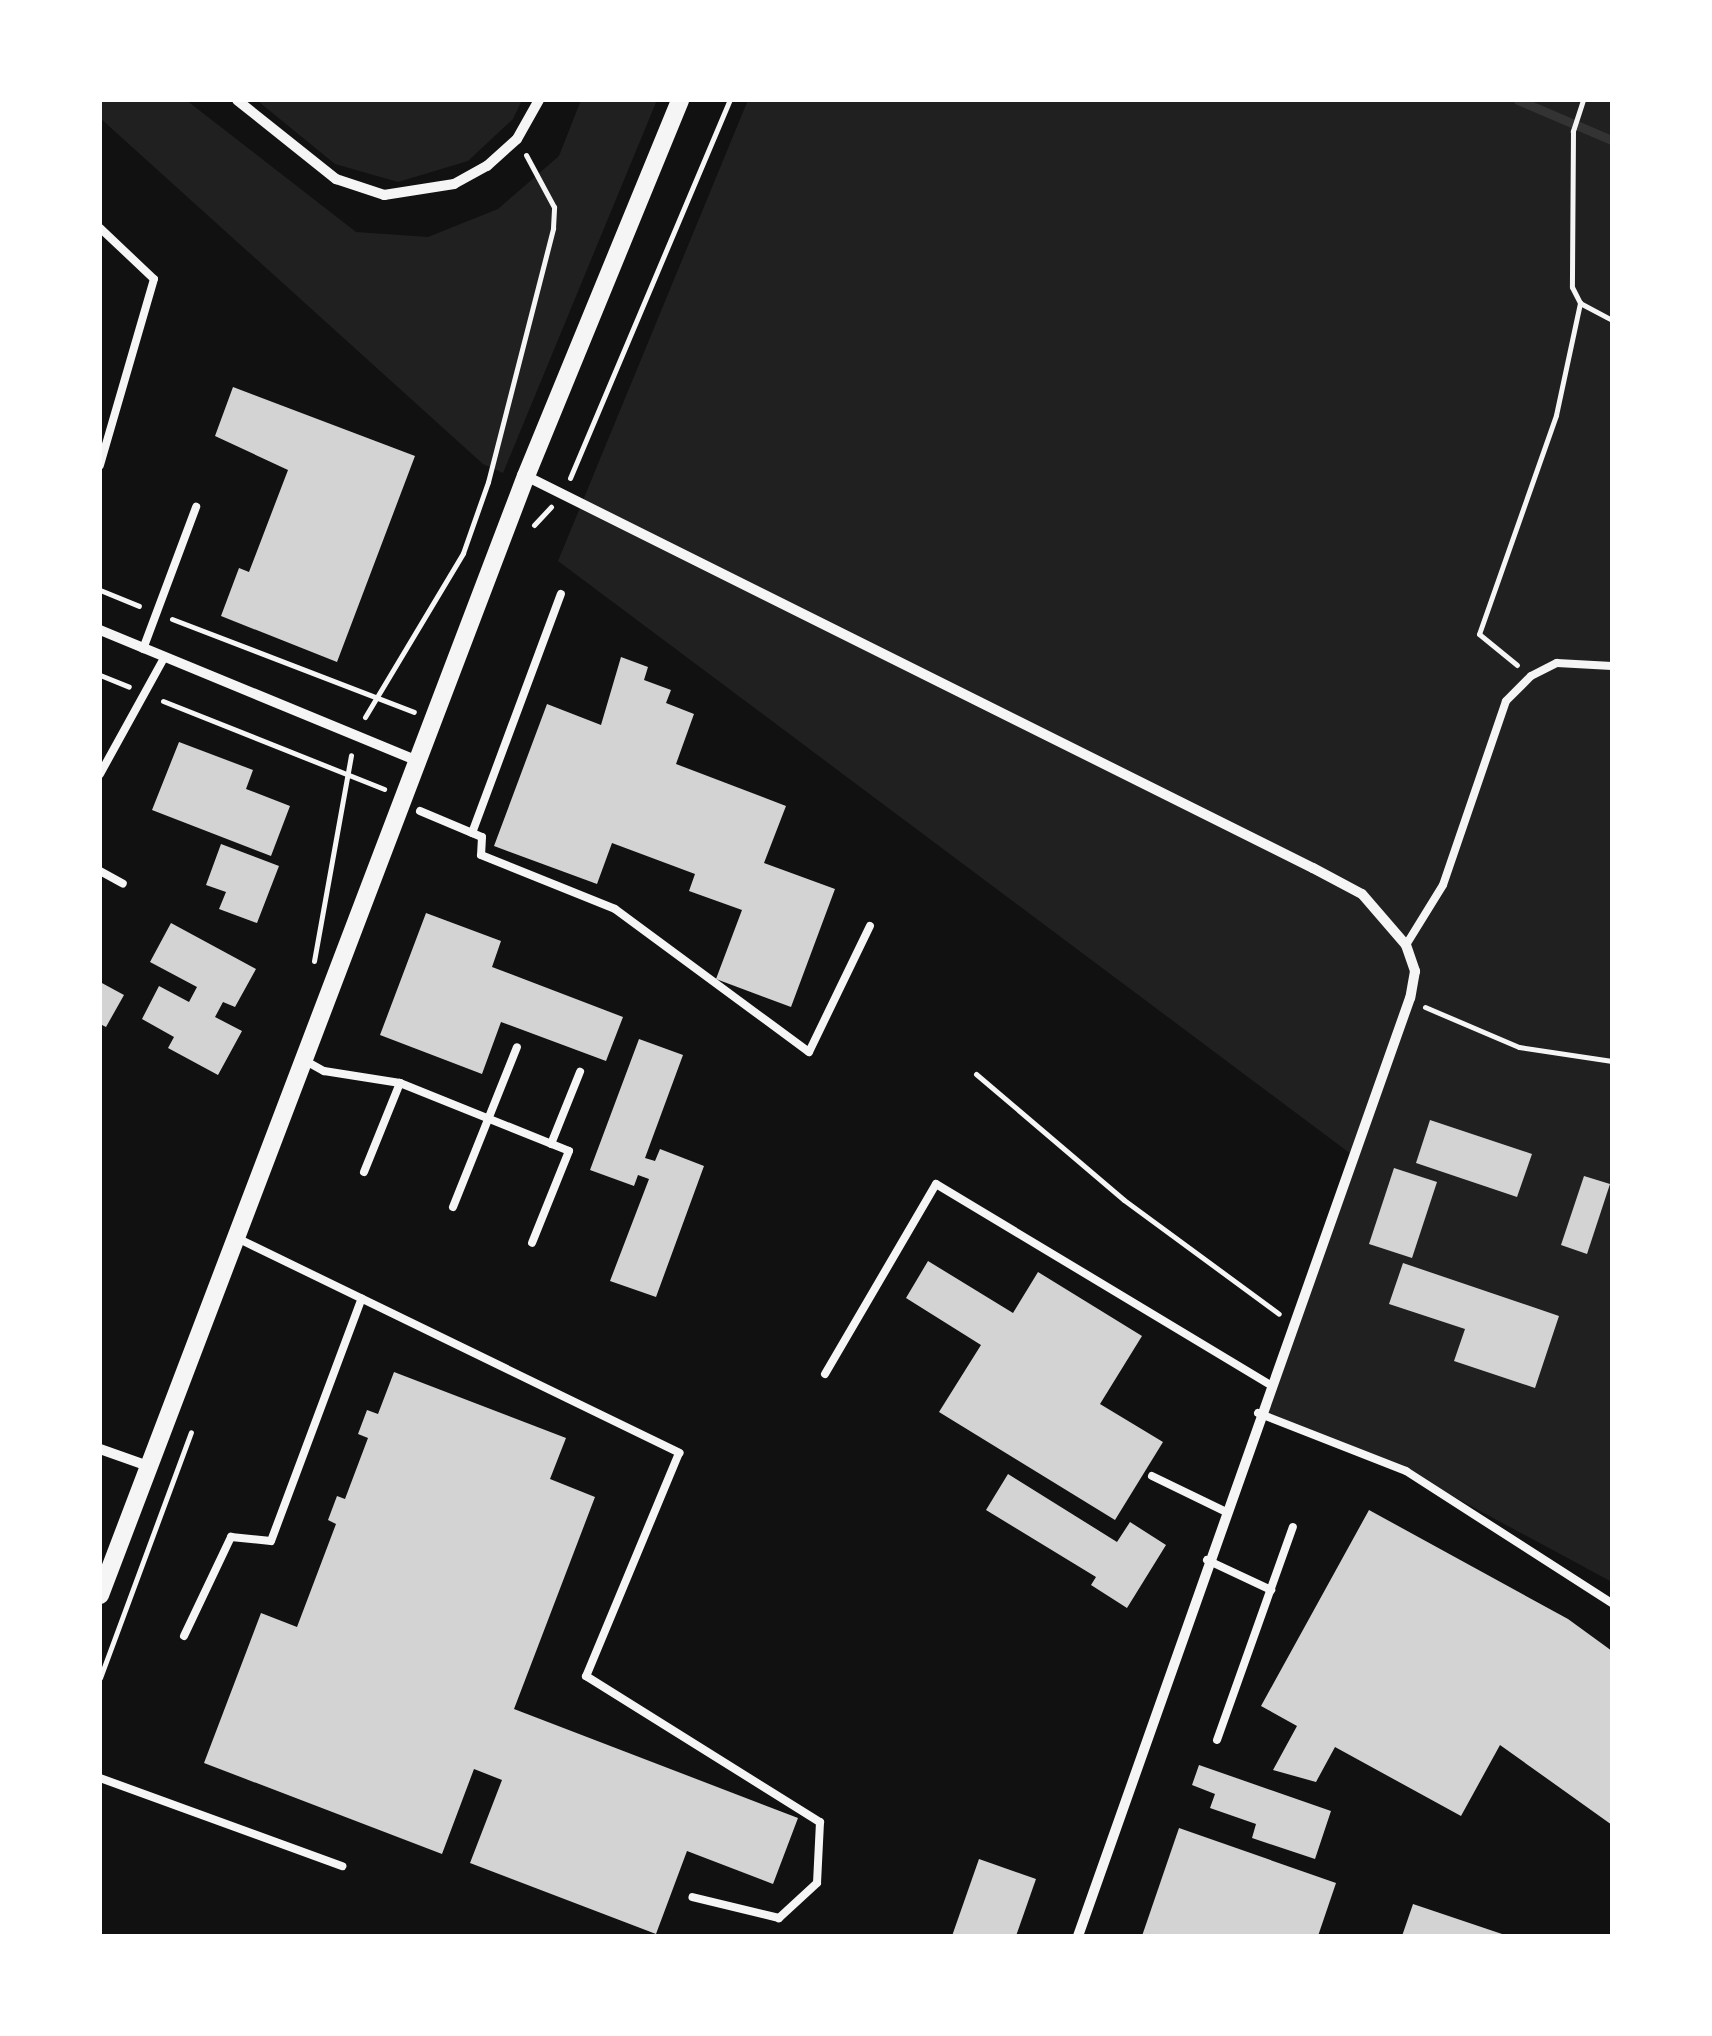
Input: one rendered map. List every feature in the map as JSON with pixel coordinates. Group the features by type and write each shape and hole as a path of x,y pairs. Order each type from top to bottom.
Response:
{"street":[{"path":"237,100 336,179 384,195 454,184 517,139 539,100"},
{"path":"100,1595 526,476 680,100"},
{"path":"526,476 1314,868 1362,894 1406,945 1415,970 1410,998 1294,1324 1258,1413 1078,1936"},
{"path":"100,630 416,760"},
{"path":"100,1449 148,1466"}],"lane":[{"path":"100,228 154,280 100,466"},
{"path":"144,649 196,507"},
{"path":"472,833 561,594"},
{"path":"100,774 164,658"},
{"path":"1406,945 1443,884 1494,724 1531,676 1557,663 1612,666"},
{"path":"420,811 482,837 481,856 615,910 809,1052 870,926"},
{"path":"100,872 123,884"},
{"path":"452,1207 517,1047"},
{"path":"304,1060 324,1071 400,1083 569,1151 532,1243"},
{"path":"551,1144 580,1072"},
{"path":"364,1172 400,1083"},
{"path":"825,1374 936,1184 1269,1384"},
{"path":"237,1238 679,1453 586,1676 820,1822 817,1883 779,1918 692,1897"},
{"path":"184,1636 232,1537 271,1541 362,1298"},
{"path":"1258,1413 1406,1472 1612,1602"},
{"path":"1152,1476 1224,1510"},
{"path":"1217,1740 1294,1527"},
{"path":"1207,1560 1270,1590"},
{"path":"100,1778 342,1866"}],"path":[{"path":"563,494 730,100"},
{"path":"1583,100 1574,132 1572,287 1580,303 1612,320"},
{"path":"325,1002 313,967 346,770 357,733 470,535 530,319 554,207 517,139"},
{"path":"1531,676 1479,634 1556,415 1580,303"},
{"path":"100,590 375,696"},
{"path":"100,675 346,770 401,802"},
{"path":"1410,998 1463,1028 1518,1048 1612,1061"},
{"path":"976,1074 1124,1200 1294,1324"}],"shaded area":[{"path":"100,100 186,100 356,232 428,237 498,209 559,156 581,100 657,100 503,473 483,464 100,118"},
{"path":"522,100 513,119 468,161 398,182 335,164 259,102"},
{"path":"748,100 1612,100 1612,1582 1406,1471 1258,1413 1355,1157 558,561"}],"building":[{"path":"233,387 415,456 337,662 221,616 239,568 249,572 288,470 215,436"},
{"path":"621,657 648,667 644,680 671,690 666,703 694,714 676,764 786,806 764,863 835,889 791,1007 716,979 742,910 689,891 695,874 612,843 597,884 494,846 547,704 601,725"},
{"path":"179,742 253,770 246,789 290,806 271,856 152,810"},
{"path":"221,844 279,866 257,923 219,909 226,892 206,885"},
{"path":"426,913 501,941 492,967 623,1017 606,1061 501,1022 482,1074 380,1035"},
{"path":"171,923 256,969 235,1007 223,1002 215,1017 242,1031 218,1075 168,1048 174,1037 142,1019 159,986 189,1002 197,987 150,962"},
{"path":"100,982 124,995 106,1027 100,1024"},
{"path":"639,1039 683,1055 645,1158 655,1161 660,1149 704,1166 656,1297 610,1281 649,1179 638,1175 634,1186 590,1170"},
{"path":"1430,1120 1532,1154 1517,1197 1416,1163"},
{"path":"1394,1168 1437,1182 1412,1258 1369,1244"},
{"path":"1584,1176 1610,1184 1587,1254 1561,1245"},
{"path":"928,1261 1013,1313 1038,1272 1142,1336 1100,1404 1163,1442 1115,1520 939,1412 981,1345 906,1298"},
{"path":"1403,1263 1559,1316 1535,1388 1454,1361 1465,1329 1389,1304"},
{"path":"394,1372 566,1438 550,1479 595,1497 514,1709 798,1818 773,1884 687,1851 656,1934 470,1863 502,1780 474,1769 442,1854 204,1763 261,1613 297,1627 336,1524 328,1520 337,1496 345,1499 368,1438 358,1434 367,1410 378,1414"},
{"path":"1008,1474 1117,1542 1130,1522 1166,1545 1127,1608 1091,1585 1096,1577 986,1510"},
{"path":"1369,1510 1568,1619 1612,1651 1612,1825 1500,1745 1461,1816 1335,1747 1316,1782 1273,1770 1297,1726 1261,1706"},
{"path":"1199,1765 1331,1811 1315,1859 1252,1838 1256,1824 1210,1808 1215,1794 1192,1785"},
{"path":"1179,1828 1336,1883 1318,1936 1142,1936"},
{"path":"979,1859 1036,1879 1016,1936 952,1936"},
{"path":"1413,1904 1505,1935 1505,1936 1402,1936"}],"waterway":[{"path":"1518,100 1612,140"}]}
